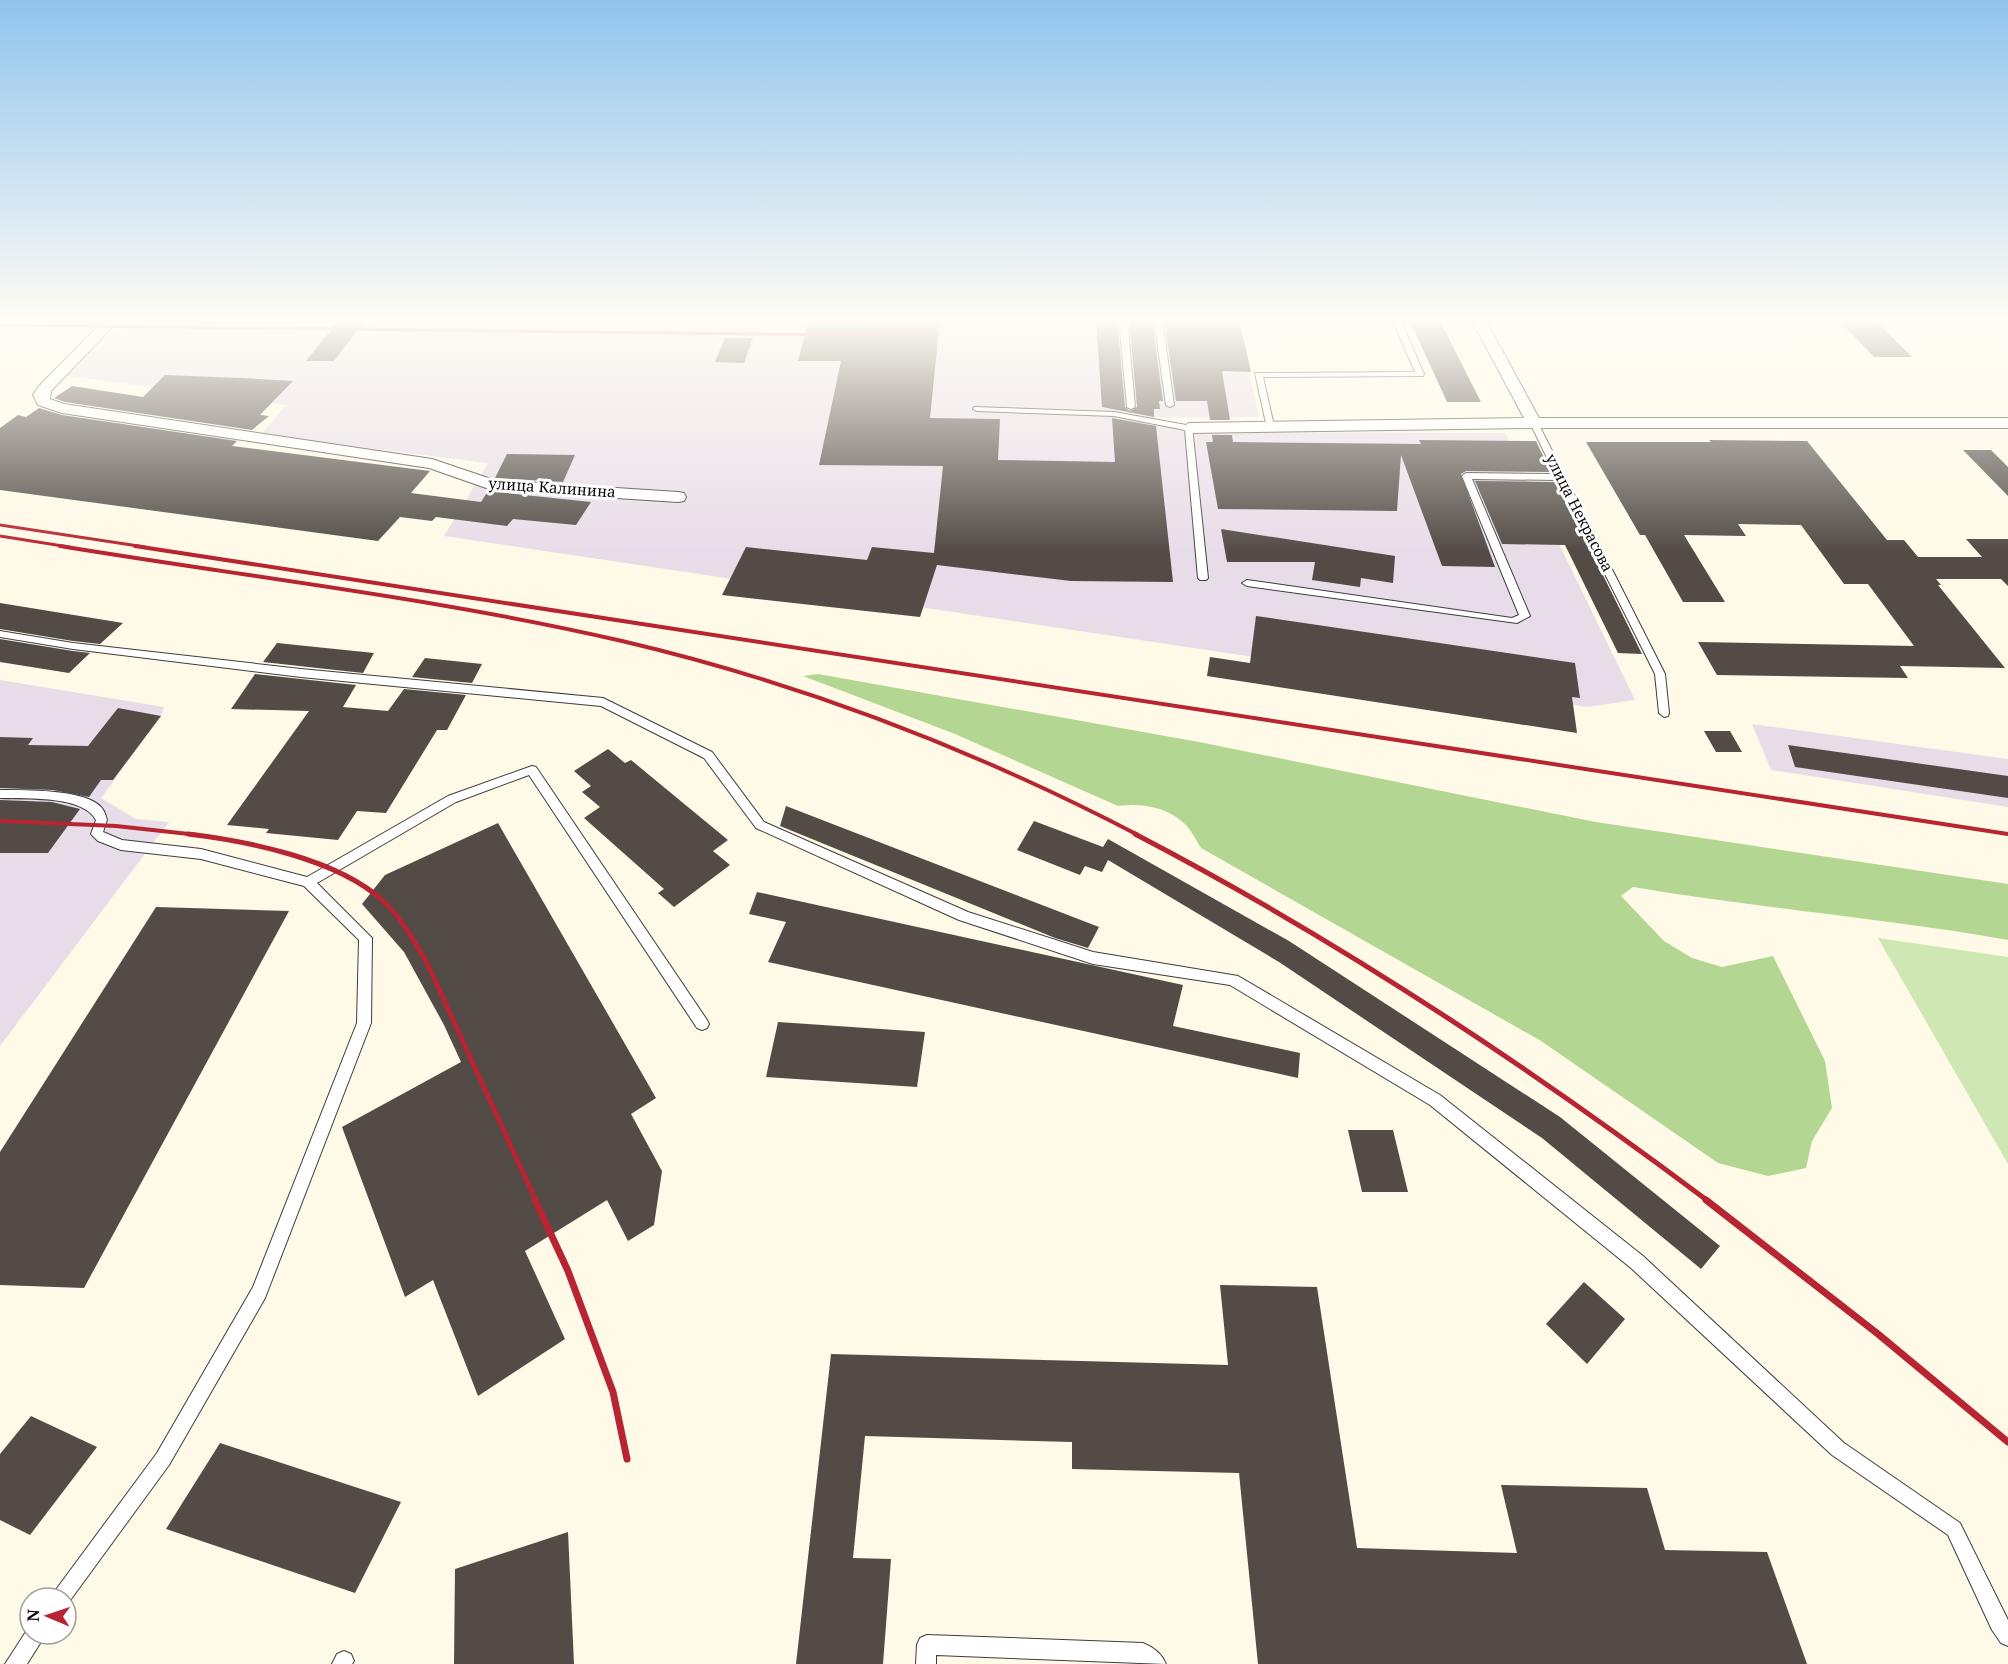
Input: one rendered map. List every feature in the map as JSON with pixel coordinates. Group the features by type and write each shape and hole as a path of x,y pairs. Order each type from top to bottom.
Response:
{"street":[{"name":"улица Калинина","path":"41,397 43,402 62,408 432,464 492,485 678,497"},
{"name":"улица Некрасова","path":"1520,397 1534,423"},
{"path":"1189,428 1534,423 2008,423"}],"lane":[{"path":"1130,397 1131,407"},
{"path":"1169,397 1170,405"},
{"path":"1262,397 1270,426"},
{"path":"977,409 1114,414 1189,428 1203,578"},
{"name":"улица Некрасова","path":"1534,423 1660,674 1664,712"},
{"path":"1246,583 1513,621 1525,616 1466,476 1561,477"},
{"path":"0,634 73,646 302,673 603,702 708,755 760,825 964,916 1093,958 1233,980 1435,1100 1637,1262 1838,1449 1954,1529 1999,1623 2008,1636"},
{"path":"308,882 452,799 532,770 702,1024"},
{"path":"0,794 52,797 86,802 99,811 103,818 103,824 97,834 107,841 121,845 201,854 308,882 366,938 364,1023 259,1292 163,1459 71,1586"},
{"path":"926,1664 927,1645 1143,1653 1156,1664"},
{"path":"15,1664 28,1646"}],"shaded area":[{"path":"223,397 1254,397 1259,417 1147,418 1196,432 1505,433 1635,700 1587,707 444,536 488,463 261,435 286,405"},
{"path":"0,680 164,707 161,716 101,798 136,819 169,822 0,1046"},
{"path":"1752,724 2008,759 2008,807 1771,770"}],"green space":[{"path":"818,674 1199,742 1596,822 2008,884 2008,940 1633,887 1621,896 1664,941 1692,958 1722,967 1773,956 1825,1061 1832,1108 1812,1141 1806,1168 1768,1176 1718,1163 1541,1041 1201,848 1187,826 1178,818 1162,810 1145,806 1118,806 955,734 803,676"},
{"path":"1878,938 2008,957 2008,1164"}],"building":[{"path":"278,397 260,415 269,416 252,430 65,402 54,398"},
{"path":"833,397 932,397 930,418 1000,419 998,460 1115,462 1112,418 1156,426 1173,582 1071,581 937,565 920,617 722,595 746,547 867,560 872,547 934,553 943,466 819,465"},
{"path":"1101,397 1124,397 1125,407 1130,411 1137,407 1136,397 1162,397 1163,401 1159,401 1160,409 1154,409 1154,417 1102,407"},
{"path":"1175,397 1226,397 1230,420 1210,420 1207,401 1176,401"},
{"path":"1445,397 1478,397 1481,402 1447,402"},
{"path":"39,408 62,415 237,441 232,446 430,471 411,493 481,502 488,491 591,502 576,525 513,519 507,526 436,517 432,521 400,517 378,541 0,490 0,428 18,415 26,417"},
{"path":"1212,435 1232,435 1233,442 1421,444 1419,440 1536,441 1551,472 1466,471 1461,474 1495,567 1442,566 1401,455 1397,511 1218,509 1206,442 1213,442"},
{"path":"1709,440 1807,441 1887,540 1904,540 1918,557 1982,557 1966,539 2008,539 2008,586 2001,579 1936,579 1941,585 1938,585 2005,668 1900,666 1908,678 1717,675 1698,642 1914,646 1868,584 1844,584 1801,525 1738,524 1746,536 1684,535 1725,602 1683,602 1645,535 1640,535 1586,442 1711,442"},
{"path":"1963,450 1991,450 2008,467 2008,496"},
{"path":"507,454 575,455 563,482 495,478"},
{"path":"1475,481 1557,482 1642,654 1618,653 1565,545 1502,544"},
{"path":"1221,529 1395,556 1393,583 1361,578 1360,587 1312,580 1315,562 1227,562"},
{"path":"0,603 123,623 100,644 73,641 0,629"},
{"path":"1256,616 1575,663 1580,698 1572,697 1577,733 1207,676 1210,657 1250,663"},
{"path":"0,639 90,653 69,673 0,662"},
{"path":"277,643 374,653 363,673 263,662"},
{"path":"425,658 482,664 472,683 412,677"},
{"path":"255,674 356,685 343,707 388,711 404,689 466,695 447,730 437,730 386,813 357,811 338,840 266,833 269,829 227,825 309,711 231,709"},
{"path":"118,708 161,716 113,780 101,780 89,797 53,790 0,788 0,737 33,738 28,745 88,746"},
{"path":"1704,731 1730,731 1742,752 1716,752"},
{"path":"1788,745 2008,776 2008,798 1795,767"},
{"path":"608,749 625,763 631,760 728,840 713,851 730,865 674,907 658,893 664,889 584,818 600,807 582,792 591,786 574,771"},
{"path":"0,800 52,802 80,809 48,853 0,853"},
{"path":"786,806 1099,927 1088,948 1055,938 780,826"},
{"path":"1034,821 1103,847 1108,839 1289,941 1560,1117 1720,1246 1701,1269 1542,1138 1279,962 1108,860 1102,872 1085,866 1080,875 1017,850"},
{"path":"498,823 656,1098 631,1114 662,1171 654,1225 628,1241 607,1200 525,1251 565,1339 478,1396 433,1280 405,1297 342,1127 461,1062 444,1025 404,952 362,904 385,875"},
{"path":"757,892 1183,985 1173,1026 1300,1053 1298,1078 768,962 786,922 749,914"},
{"path":"156,907 289,911 84,1288 0,1285 0,1152"},
{"path":"778,1022 925,1032 917,1087 766,1077"},
{"path":"1348,1130 1393,1130 1408,1192 1362,1192"},
{"path":"1584,1282 1625,1319 1587,1364 1546,1324"},
{"path":"1220,1285 1317,1287 1357,1548 1517,1553 1501,1485 1647,1488 1665,1550 1767,1552 1807,1664 1258,1664 1239,1473 1072,1469 1072,1442 865,1436 853,1558 891,1559 883,1664 796,1664 831,1354 1228,1365"},
{"path":"31,1416 97,1447 30,1535 0,1520 0,1454"},
{"path":"220,1443 401,1502 355,1593 166,1529"},
{"path":"568,1532 574,1664 454,1664 455,1569"}],"railway":[{"path":"0,525 145,547"},
{"path":"0,536 69,547"},
{"path":"60,546 482,612 622,641 689,658 821,698 950,747 1138,835"},
{"path":"135,546 2008,834"},
{"path":"0,821 116,826 198,835"},
{"path":"188,834 263,847 316,863 341,873 363,886 389,907 407,930 427,963 536,1201"},
{"path":"1135,834 1284,917 1429,1006 1571,1101 1708,1201"},
{"path":"535,1200 568,1271 613,1392 627,1459"},
{"path":"1706,1200 1878,1334 2008,1442"}]}
